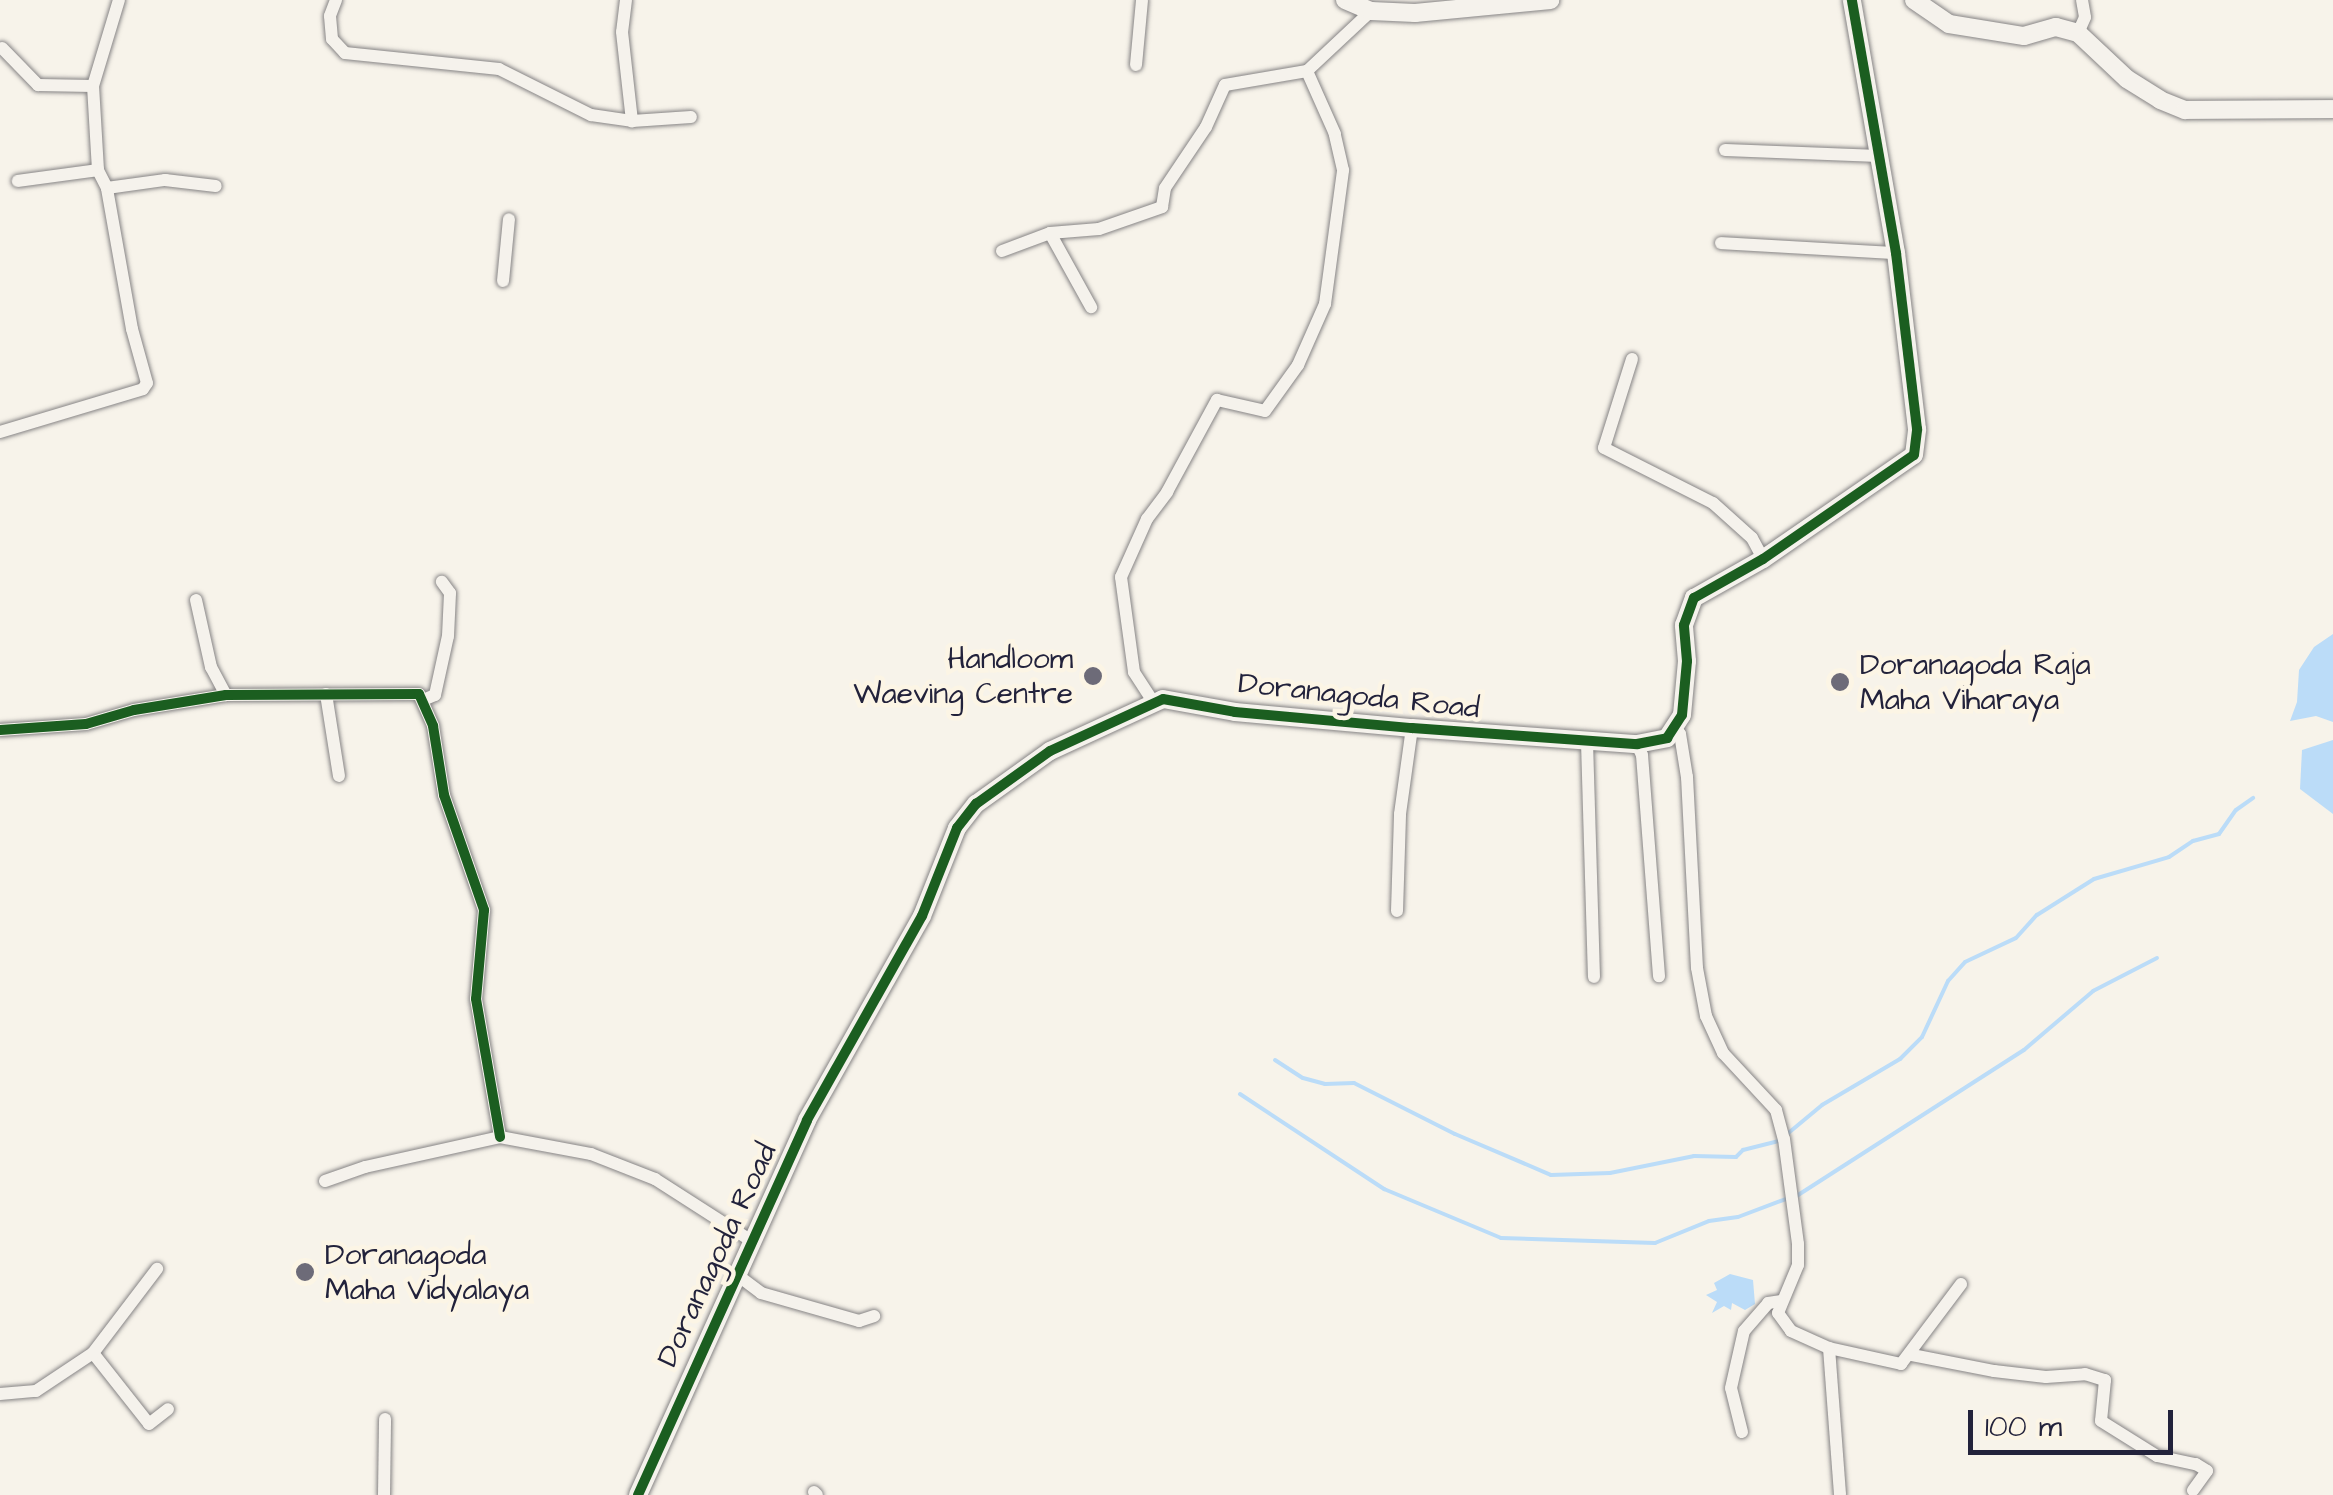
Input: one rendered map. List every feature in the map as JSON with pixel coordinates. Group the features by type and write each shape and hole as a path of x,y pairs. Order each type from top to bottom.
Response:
{"street":[{"path":"336,0 330,16 332,39 345,54 499,69 592,115 632,121 691,117"},
{"path":"626,0 622,32 632,121"},
{"path":"1136,66 1142,0"},
{"path":"1346,0 1371,12 1415,13 1550,0"},
{"path":"1852,0 1896,253 1917,429 1914,455 1764,559 1694,598 1684,626 1687,661 1682,714 1674,727 1680,734 1686,777 1697,968 1706,1016 1722,1053 1776,1110 1784,1139 1798,1265 1778,1313 1792,1331 1829,1348 1901,1364 1961,1284"},
{"path":"1914,0 1950,24 2024,36 2056,27 2078,33 2127,79 2184,110 2333,109"},
{"path":"2078,33 2085,17 2082,0"},
{"path":"0,432 143,389 146,383 106,188 98,170 92,86 115,3"},
{"path":"1002,251 1050,232 1098,229 1162,207 1165,188 1206,127 1225,85 1307,72 1371,12"},
{"path":"2,48 38,85 92,86"},
{"path":"1154,704 1134,672 1121,577 1147,518 1167,492 1217,400 1264,411 1298,365 1325,304 1343,170 1335,134 1307,72"},
{"path":"1725,150 1879,156"},
{"path":"18,182 98,170"},
{"path":"106,188 165,180 216,186"},
{"path":"503,281 510,219"},
{"path":"1050,232 1091,307"},
{"path":"1721,242 1896,253"},
{"path":"1632,359 1604,448 1713,503 1752,538 1764,559"},
{"path":"423,700 435,695 448,636 450,593 442,582"},
{"path":"196,600 211,667 226,695"},
{"path":"326,694 339,776"},
{"path":"0,730 86,724 134,710 226,695 419,694 433,726 444,794 484,910 476,998 500,1136"},
{"name":"Doranagoda Road","path":"638,1495 806,1120 922,916 957,828 976,804 1050,751 1163,699 1235,712 1587,742 1637,744 1667,738 1674,727"},
{"path":"1396,911 1400,814 1412,728"},
{"path":"1587,742 1594,978"},
{"path":"1637,744 1642,756 1658,976"},
{"path":"325,1181 365,1167 500,1136 592,1154 655,1179 750,1240"},
{"path":"0,1394 36,1391 93,1353 157,1269"},
{"path":"736,1274 761,1293 860,1321 874,1316"},
{"path":"1742,1432 1731,1388 1744,1331 1768,1303 1780,1301"},
{"path":"1829,1348 1840,1495"},
{"path":"93,1353 149,1424 168,1409"},
{"path":"1912,1354 1994,1371 2046,1377 2085,1374 2105,1380 2102,1421 2157,1456 2196,1464 2206,1472 2193,1490"},
{"path":"384,1495 386,1419"}],"water":[{"path":"2333,634 2333,722 2316,716 2290,721 2297,702 2299,670 2314,647"},
{"path":"2333,740 2333,814 2300,789 2302,750"},
{"path":"1730,1274 1753,1280 1755,1304 1745,1310 1732,1303 1731,1310 1724,1306 1712,1313 1717,1302 1706,1295 1717,1290 1714,1283"}],"waterway":[{"path":"1786,1135 1822,1105 1900,1059 1922,1037 1948,981 1965,962 2016,938 2037,915 2094,879 2169,857 2193,841 2219,834 2236,810 2253,798"},
{"path":"1795,1197 2024,1050 2093,991 2157,958"},
{"path":"1275,1060 1303,1078 1325,1084 1354,1083 1455,1134 1551,1175 1610,1173 1694,1156 1736,1157 1743,1150 1780,1141"},
{"path":"1240,1094 1384,1189 1501,1238 1655,1243 1709,1221 1738,1217 1786,1199"}],"cycle path":[{"path":"638,1495 807,1120 922,916 957,828 976,804 1050,751 1163,699 1235,712 1412,728 1637,744 1667,738 1682,715 1687,661 1684,625 1694,598 1763,559 1914,455 1917,429 1896,253 1852,0"},
{"path":"0,730 86,724 134,710 226,695 419,694 433,726 444,795 484,910 476,999 500,1137"}],"place":[{"name":"Handloom Waeving Centre","path":"1093,676"},
{"name":"Doranagoda Raja Maha Viharaya","path":"1840,682"},
{"name":"Doranagoda Maha Vidyalaya","path":"305,1272"}]}
